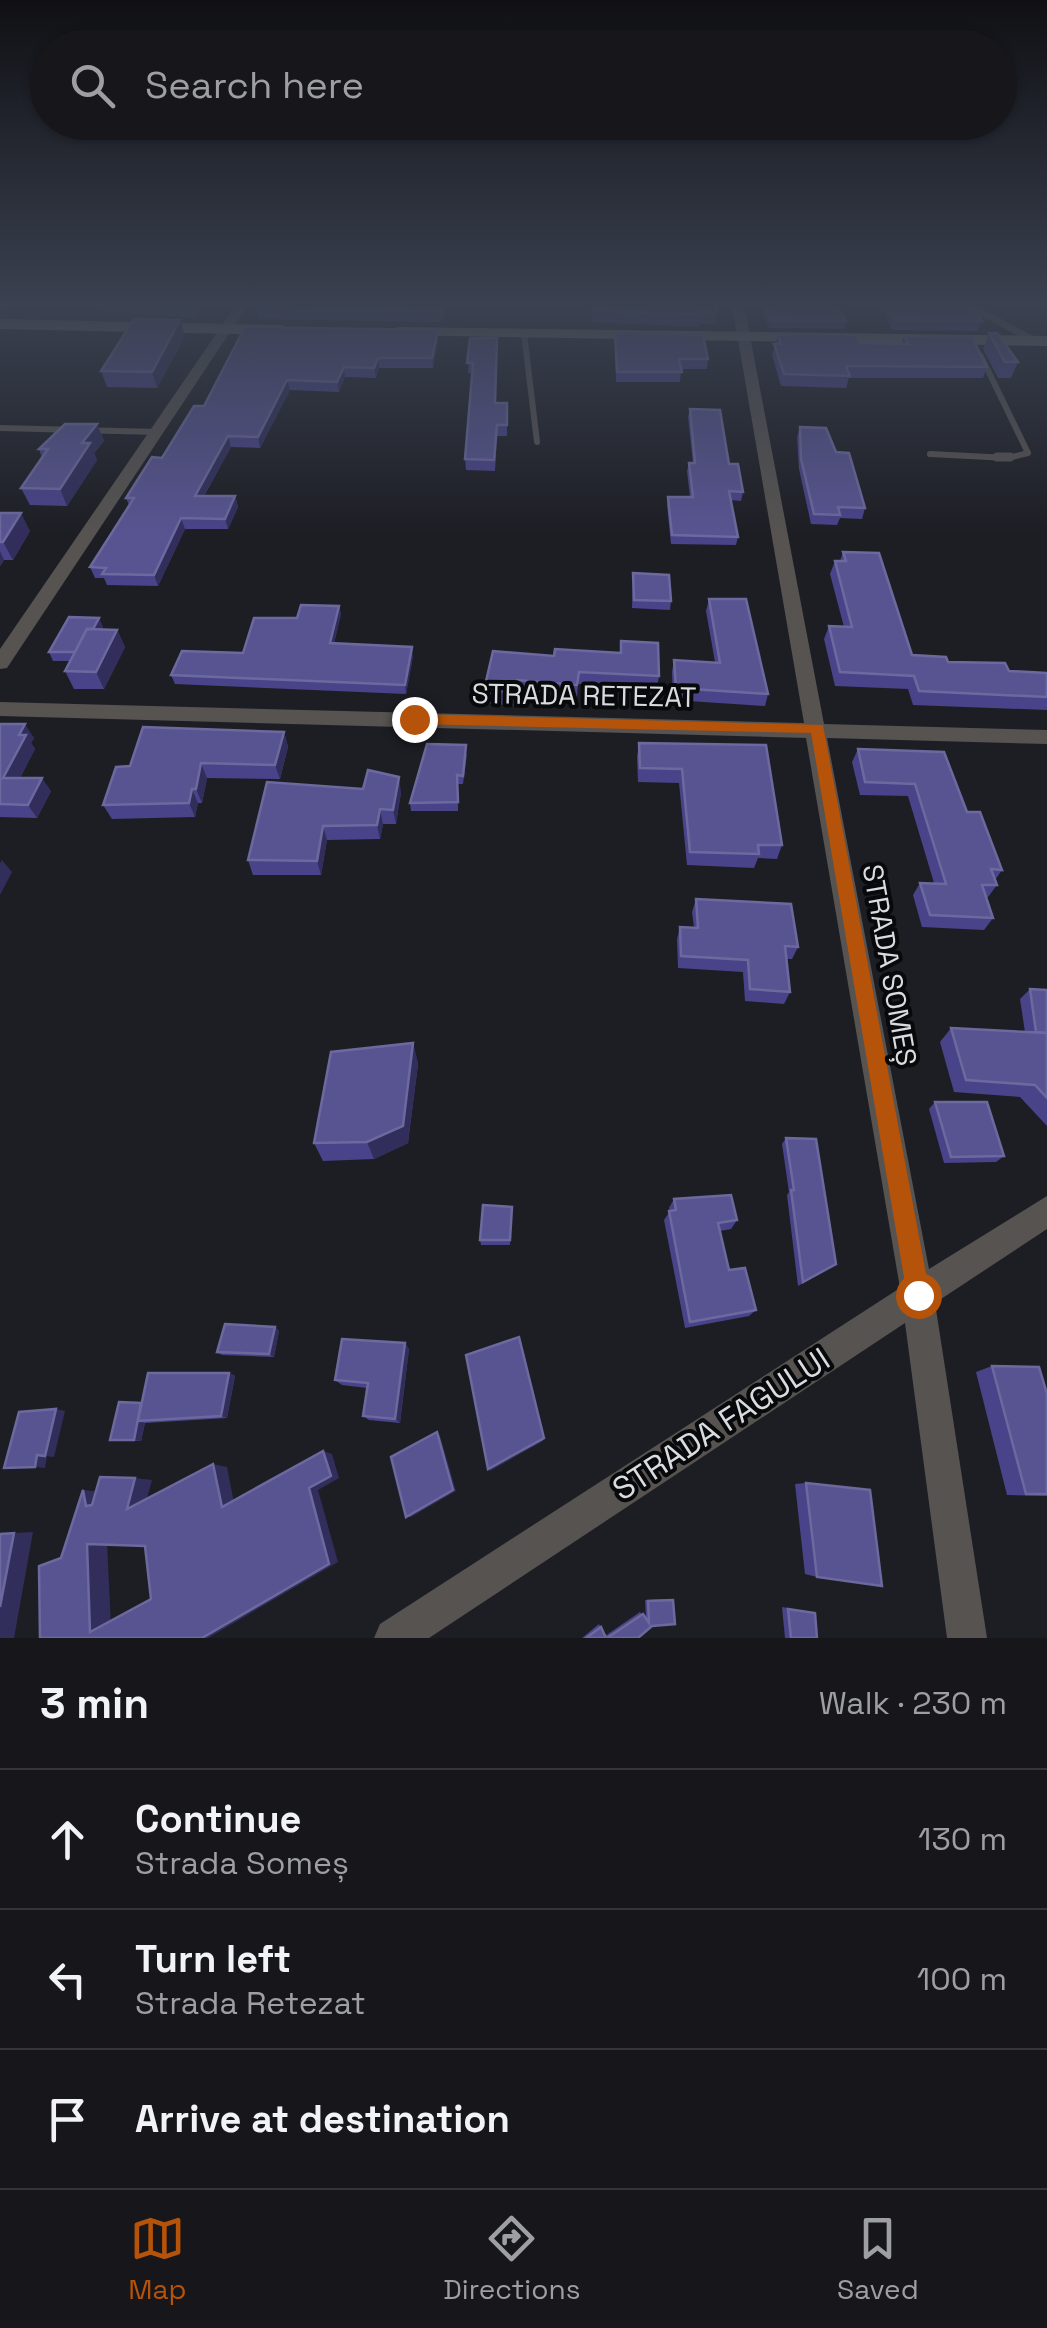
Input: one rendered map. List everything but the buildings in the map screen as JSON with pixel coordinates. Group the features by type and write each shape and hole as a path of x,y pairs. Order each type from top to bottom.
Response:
{"street":[{"path":"0,663 191,381"},
{"name":"STRADA SOMEȘ","path":"752,381 818,728 918,1295 967,1638"},
{"name":"STRADA RETEZAT","path":"0,709 1047,737"},
{"name":"STRADA FAGULUI","path":"394,1638 1047,1211"}],"lane":[{"path":"530,381 537,442"},
{"path":"930,454 1018,458 1028,453 991,381"},
{"path":"0,428 157,432"}],"route":[{"path":"414,719 818,728 918,1295"}]}
